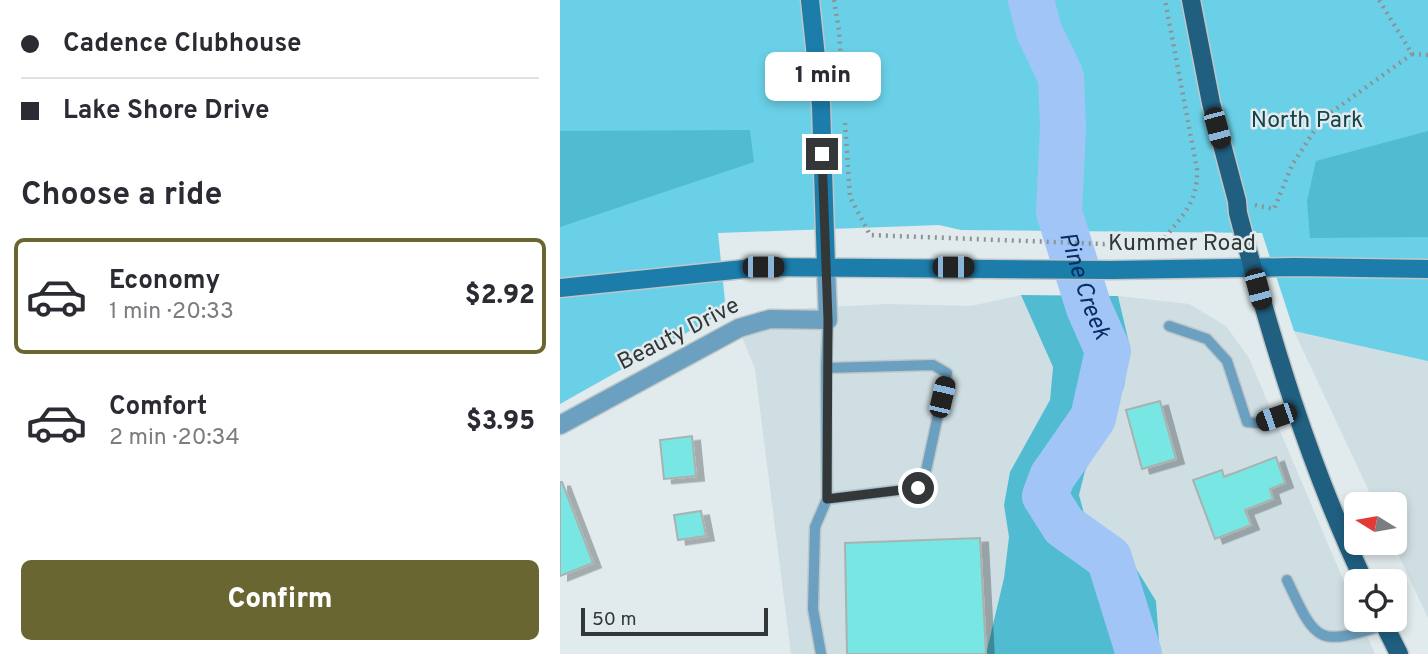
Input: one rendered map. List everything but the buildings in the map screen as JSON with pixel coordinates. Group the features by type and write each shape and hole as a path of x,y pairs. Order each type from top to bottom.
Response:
{"main road":[{"path":"1191,0 1211,103 1269,331 1294,410 1325,493 1359,569"},
{"path":"1389,632 1399,654"}],"street":[{"path":"810,0 821,106 828,320"},
{"name":"Kummer Road","path":"560,288 763,267 1428,269"},
{"name":"Beauty Drive","path":"560,425 739,328 770,319 828,320"}],"lane":[{"path":"821,654 813,609 815,527 827,499 828,320"},
{"path":"1169,326 1207,339 1227,361 1247,422 1257,423 1294,410"},
{"path":"826,368 933,365 947,373 926,471 918,488 827,499"},
{"path":"1287,580 1308,624 1325,637 1343,638 1358,632"}],"path":[{"path":"834,0 843,94"},
{"path":"845,119 850,197 870,235 1104,244 1164,239 1189,209 1198,186 1165,0"},
{"path":"1379,0 1412,54"},
{"path":"1237,201 1274,209 1292,165 1322,119 1412,54 1428,55"}],"shaded area":[{"path":"750,130 754,162 560,227 560,131"},
{"path":"1428,131 1428,237 1310,238 1307,201 1316,161"},
{"path":"1428,293 1428,618 1399,555 1407,555 1407,492 1369,492 1294,331 1304,314"},
{"path":"1021,295 1053,367 1050,400 1033,433 1004,504 1009,537 1004,578 986,654 791,654 755,369 742,337 764,328 791,328 790,309 888,304 971,306"},
{"path":"1021,295 1118,296 1130,347 1124,387 1085,471 1079,495 1084,513 1126,552 1156,601 1160,654 986,654 1004,578 1009,537 1004,505 1010,472 1050,400 1053,367"},
{"path":"1118,296 1189,304 1226,326 1249,358 1344,582 1344,632 1365,632 1375,654 1160,654 1156,601 1084,513 1079,495 1085,471 1124,387 1130,347"}],"green space":[{"name":"North Park","path":"560,0 1428,0 1428,361 1294,331 1262,233 961,230 939,225 718,233 725,301 713,318 560,404"}],"waterway":[{"name":"Pine Creek","path":"1031,0 1039,31 1061,77 1063,128 1059,212 1089,308 1108,351 1093,418 1052,477 1045,496 1064,526 1109,558 1139,654"}],"route":[{"path":"822,154 828,320 827,499 918,488"}]}
